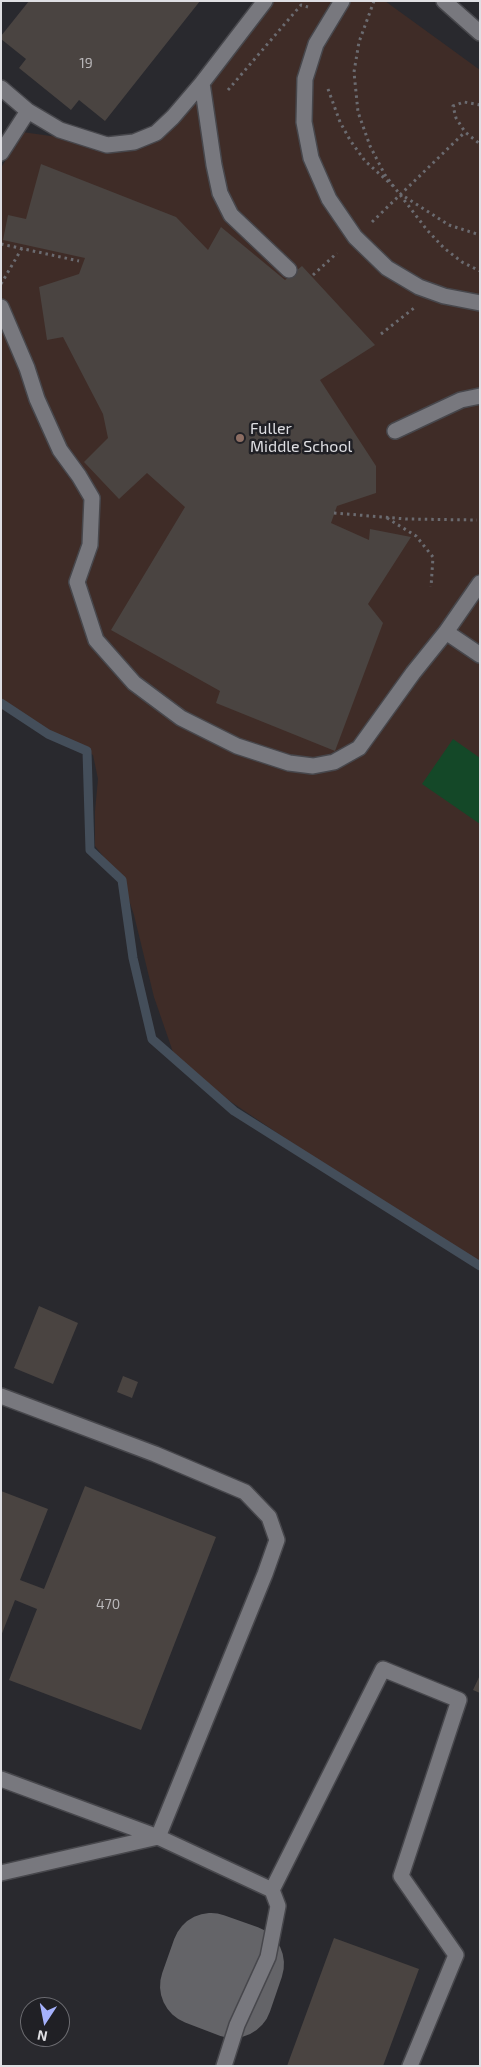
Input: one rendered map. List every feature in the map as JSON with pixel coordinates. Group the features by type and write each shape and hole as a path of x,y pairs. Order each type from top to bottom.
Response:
{"street":[{"path":"1,88 28,111 60,130 107,146 134,142 156,133 173,117 202,83 265,1"},
{"path":"342,1 316,44 305,79 304,122 311,158 329,200 355,237 387,268 428,290 444,296 480,303"},
{"path":"444,1 480,33"},
{"path":"202,83 220,193 231,215 289,270"},
{"path":"1,153 28,111"},
{"path":"1,307 27,368 37,399 60,450 92,498 90,545 78,582 96,640 134,682 181,718 237,746 289,763 313,766 334,762 358,748 413,673 446,632 480,583"},
{"path":"395,431 461,400 480,396"},
{"path":"446,632 480,655"},
{"path":"1,1396 154,1454 245,1492 269,1518 272,1525 277,1540 265,1574 158,1837"},
{"path":"272,1890 383,1669 459,1700 401,1876 456,1955 410,2066"},
{"path":"1,1779 158,1837 272,1890 278,1906 268,1957 237,2025 224,2066"},
{"path":"1,1873 158,1837"}],"path":[{"path":"374,1 359,42 354,72 358,112 370,146 386,175 427,230 444,248 462,262 480,271"},
{"path":"228,90 301,5 308,7"},
{"path":"326,82 340,122 364,161 400,193 449,225 480,235"},
{"path":"480,105 464,102 453,106 456,118 465,132 480,144"},
{"path":"367,226 465,132"},
{"path":"1,244 79,261"},
{"path":"1,284 22,248"},
{"path":"312,275 337,253"},
{"path":"381,334 415,306"},
{"path":"334,513 384,517 477,520"},
{"path":"384,517 416,536 433,557 431,587"}],"shaded area":[{"name":"Fuller Middle School","path":"275,1 385,1 480,70 480,1269 182,1069 174,1055 154,997 134,915 122,880 95,846 95,811 98,779 93,755 66,738 1,709 1,168 22,132 137,148"}],"green space":[{"path":"453,739 480,758 480,824 422,784"}],"building":[{"path":"29,1 200,1 105,121 79,100 71,110 19,68 26,59 1,39 1,36"},
{"name":"Fuller Middle School","path":"41,164 176,217 208,250 221,227 285,280 302,266 375,345 320,380 376,466 376,493 337,506 331,523 369,540 370,529 411,537 368,604 383,623 335,751 216,703 220,691 111,630 185,507 147,473 119,499 84,462 108,438 103,414 63,337 47,340 39,287 79,274 85,258 3,240 8,215 26,219"},
{"path":"39,1306 78,1323 53,1384 14,1368"},
{"path":"123,1376 138,1382 132,1398 117,1392"},
{"path":"85,1486 216,1537 141,1730 9,1680 37,1609 15,1600 1,1636 1,1491 48,1509 20,1580 44,1589"},
{"path":"480,1675 480,1693 473,1690"},
{"path":"334,1938 419,1969 383,2066 287,2066"}],"waterway":[{"path":"1,703 48,734 87,751 90,850 122,880 133,958 152,1039 234,1111 480,1266"}],"taxiway":[{"path":"211,1952 245,1964 233,1999 199,1986 211,1952"}],"place":[{"name":"Fuller Middle School","path":"240,438"}]}
